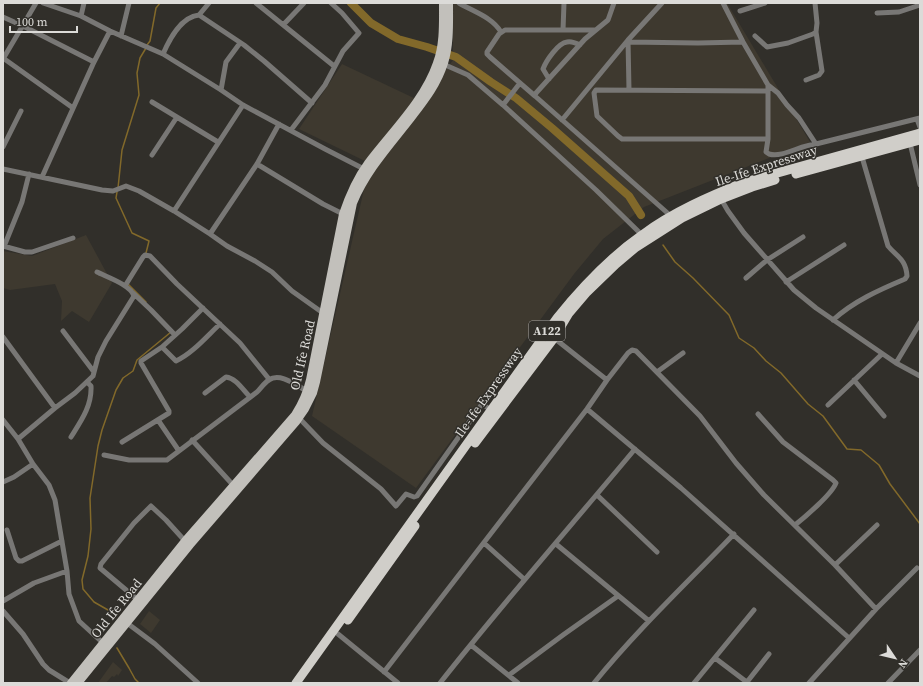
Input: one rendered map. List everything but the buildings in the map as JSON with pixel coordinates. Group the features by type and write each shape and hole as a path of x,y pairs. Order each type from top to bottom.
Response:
{"highway":[{"name":"Ile-Ife Expressway","path":"296,683 556,318 572,299 606,265 642,234 672,216 745,182 920,133"},
{"name":"Ile-Ife Expressway","path":"303,683 477,440 554,338 569,313 586,293 616,264 635,248 665,228 682,218 722,199 752,187 791,175 862,157 920,140"}],"main road":[{"name":"Old Ife Road","path":"443,3 444,52"},
{"name":"Old Ife Road","path":"70,683 84,672 127,622 212,515 233,485 294,415 307,391 324,313 353,203 358,191 373,167 429,89 432,76 444,52 449,3"},
{"name":"Old Ife Road","path":"78,683 103,643 185,542 212,515 299,418 308,403 316,382 336,267 343,214 352,188 364,169 429,89"}],"street":[{"path":"36,3 3,59 73,108"},
{"path":"43,3 81,16 110,31 163,54 243,105 364,169"},
{"path":"81,16 84,3"},
{"path":"121,36 129,3"},
{"path":"199,16 209,3"},
{"path":"256,3 284,24 334,66"},
{"path":"284,24 304,3"},
{"path":"291,130 332,74 334,66 343,51 359,33 342,13 331,3"},
{"path":"459,3 495,23 501,32"},
{"path":"563,30 564,3"},
{"path":"535,96 536,93 585,39 608,20 614,3"},
{"path":"562,120 662,3"},
{"path":"723,3 768,88 768,139 766,152 770,155 776,156 807,145 918,119 920,127"},
{"path":"740,12 765,3"},
{"path":"806,80 819,75 822,71 816,32 815,3"},
{"path":"877,13 899,12 920,5"},
{"path":"163,54 169,40 178,28 190,17 199,16 264,61 312,103"},
{"path":"3,17 94,62"},
{"path":"595,30 512,29 501,32 491,44 487,54 672,216"},
{"path":"42,177 94,62 110,31"},
{"path":"755,36 767,47 788,43 816,32"},
{"path":"628,41 698,44 744,42"},
{"path":"628,41 630,90"},
{"path":"549,79 543,69 545,63 553,53 566,42 580,45"},
{"path":"221,90 226,62 240,43"},
{"path":"444,52 468,75 504,104 642,234"},
{"path":"504,104 520,84"},
{"path":"589,87 594,91 768,88 778,93 799,118 816,144"},
{"path":"594,91 597,116 622,139 768,139"},
{"path":"152,102 218,142"},
{"path":"174,211 243,105"},
{"path":"3,147 21,111"},
{"path":"152,155 178,117"},
{"path":"210,234 257,164 279,124"},
{"path":"910,143 920,185"},
{"path":"832,320 845,308 867,296 905,279 907,276 903,262 888,246 862,157"},
{"path":"257,164 323,204 343,214"},
{"path":"3,169 113,191 128,186 174,211 227,246 245,255 272,272 292,291 324,313"},
{"path":"29,174 22,202 6,244 3,246 25,252 32,252 73,238"},
{"path":"722,199 728,211 744,234 786,282 832,320 896,363 920,376"},
{"path":"746,278 767,260 803,237"},
{"path":"786,282 844,245"},
{"path":"125,286 143,257 146,255 150,256 177,284 240,343 269,380"},
{"path":"97,272 125,286 175,335"},
{"path":"18,440 88,382 93,376 98,357 106,341 131,302 134,296 133,293"},
{"path":"122,442 168,414 169,411 141,361 162,347 204,308"},
{"path":"896,363 920,323"},
{"path":"162,347 176,361 190,352 220,324"},
{"path":"63,331 94,372"},
{"path":"3,338 55,408"},
{"path":"554,338 607,380"},
{"path":"384,672 587,410 607,380 632,350 636,351 700,416 764,495 835,565 876,609"},
{"path":"657,372 683,353"},
{"path":"828,405 882,354"},
{"path":"205,393 228,377 233,379 250,397"},
{"path":"104,455 129,460 167,460 250,397 269,380 275,377 282,378 307,391"},
{"path":"854,380 884,416"},
{"path":"71,437 84,415 91,399 91,386 88,382"},
{"path":"299,418 323,443 381,489 396,506 406,494 414,497 417,496 482,404 491,410"},
{"path":"587,410 636,449 850,638"},
{"path":"758,414 783,442 836,483 825,497 795,525"},
{"path":"3,420 49,485 62,541 69,594 79,621 103,643"},
{"path":"158,420 179,451"},
{"path":"192,440 233,485"},
{"path":"440,683 524,579 556,544 636,449"},
{"path":"3,482 14,477 33,464"},
{"path":"597,495 657,552"},
{"path":"138,600 100,568 101,564 134,522 151,506 166,520 185,542"},
{"path":"835,565 877,525"},
{"path":"7,530 18,561 22,561 62,541"},
{"path":"594,683 649,621 734,534"},
{"path":"484,543 524,579"},
{"path":"556,544 649,621"},
{"path":"809,683 876,609 917,568"},
{"path":"3,601 34,583 67,571"},
{"path":"509,675 618,596"},
{"path":"694,683 754,610"},
{"path":"3,611 23,634 43,664 49,670 70,683"},
{"path":"127,622 155,644 198,683"},
{"path":"338,634 398,683"},
{"path":"471,645 518,683"},
{"path":"888,683 920,650"},
{"path":"715,658 747,683 769,654"}],"shaded area":[{"path":"453,3 727,3 810,142 644,207 603,239 574,274 416,488 312,416 365,185 453,60"},
{"path":"342,64 416,99 367,162 299,129"},
{"path":"86,235 112,283 89,322 72,311 61,321 62,301 55,284 10,290 3,288 3,251 32,256"},
{"path":"149,611 160,620 151,633 140,624"},
{"path":"113,662 122,670 118,676 117,674 114,677 112,676 106,683 98,683"}],"waterway":[{"path":"147,45 150,41 156,8 160,3"},
{"path":"351,3 371,23 398,39 456,57 516,98 629,196 641,215"},
{"path":"118,188 122,150 139,95 137,73 140,58 146,48"},
{"path":"117,192 116,198 132,233 149,241 146,253"},
{"path":"663,245 675,262 729,315 739,338 754,348 766,361 781,373 808,404 823,416 847,449 861,450 879,465 890,484 920,524"},
{"path":"128,284 146,302"},
{"path":"115,614 94,602 83,589 82,580 88,556 91,529 90,498 98,446 116,390 123,378 133,371 137,360 171,332"},
{"path":"117,648 135,679 139,683"}]}
